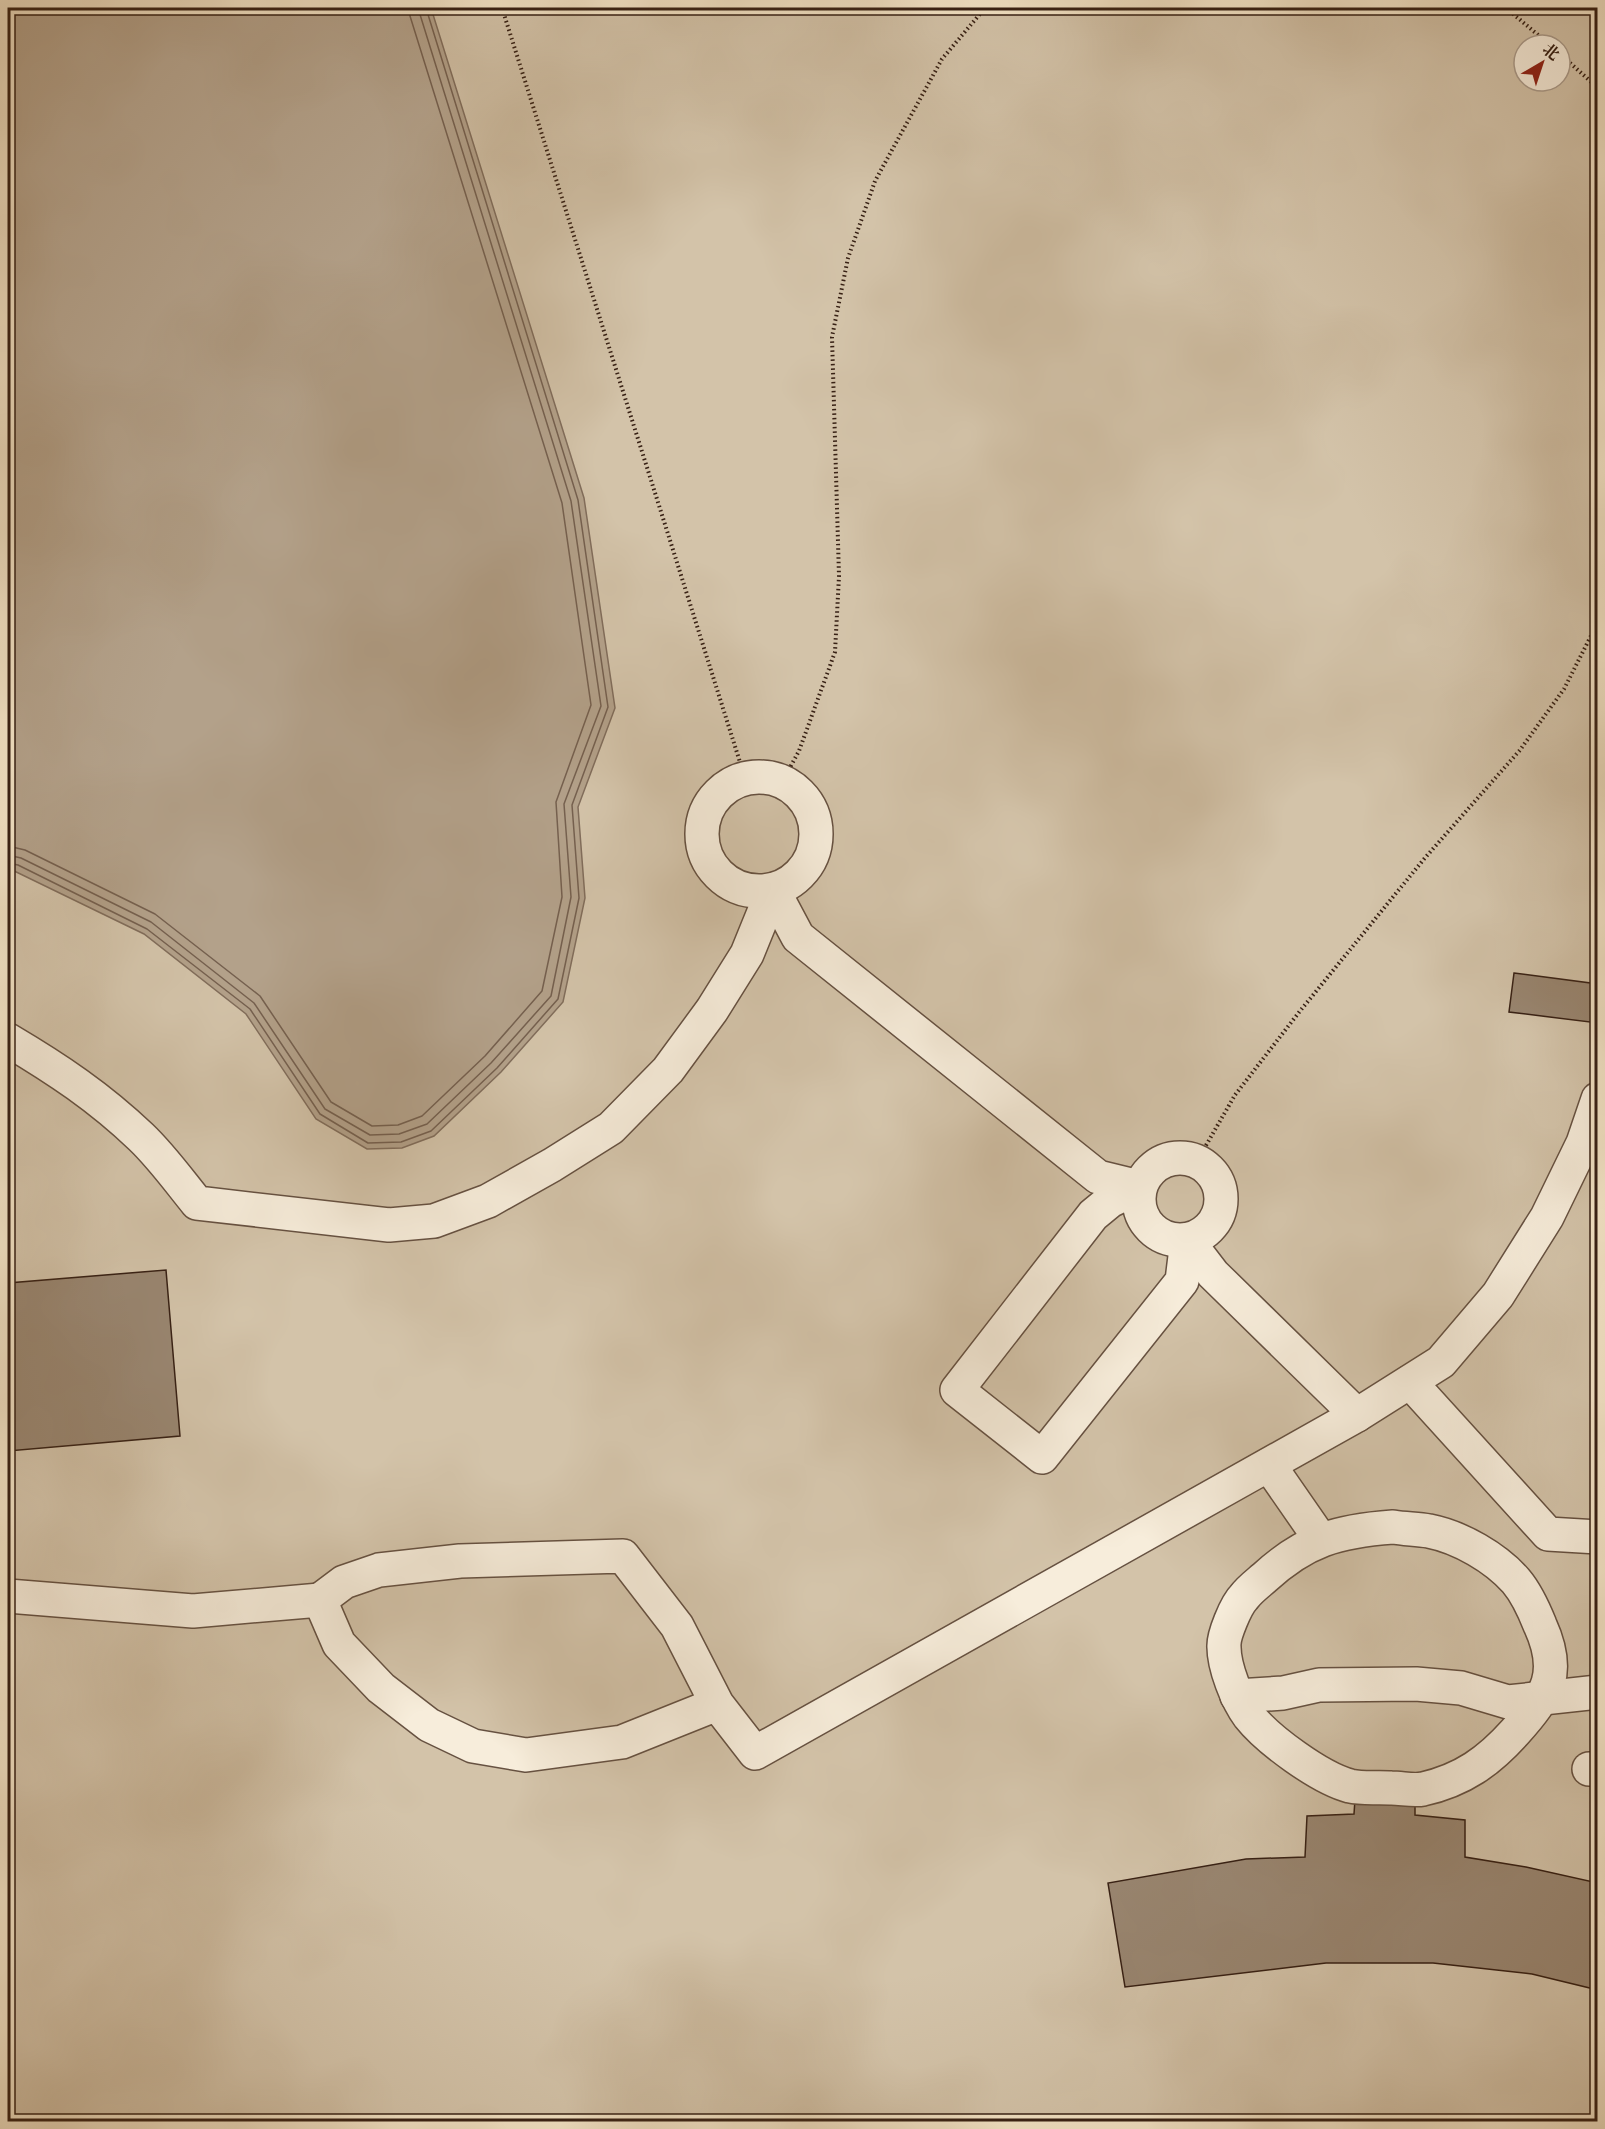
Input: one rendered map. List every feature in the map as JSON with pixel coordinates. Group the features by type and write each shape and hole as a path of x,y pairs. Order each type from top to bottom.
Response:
{"lane":[{"path":"772,777 789,784 803,796 813,813 817,832 814,851 805,869 791,882 773,890 753,891 735,886 718,875 707,859 702,841 702,823 709,806 720,791 735,781 745,778 772,777"},
{"path":"8,1040 55,1067 99,1100 142,1138 197,1203 389,1225 434,1221 488,1201 611,1128 668,1070 712,1010 747,954 773,890"},
{"path":"773,890 798,937 1098,1177 1139,1188"},
{"path":"8,1596 193,1611 321,1600 344,1582 379,1570 460,1561 623,1556 676,1626 717,1704 755,1753 1357,1415 1441,1362 1498,1295 1547,1217 1583,1143 1598,1099"},
{"path":"1183,1158 1197,1161 1216,1179 1221,1191 1221,1205 1217,1217 1210,1228 1200,1236 1174,1241 1160,1237 1141,1216 1138,1202 1139,1188 1146,1175 1156,1165 1169,1159 1183,1158"},
{"path":"1139,1188 1110,1201 1093,1215 957,1390 1042,1457 1182,1281 1187,1240"},
{"path":"1187,1240 1213,1274 1357,1415"},
{"path":"1410,1382 1548,1534 1598,1537"},
{"path":"1269,1465 1321,1540"},
{"path":"1393,1527 1432,1532 1463,1543 1495,1562 1516,1581 1531,1605 1545,1635 1551,1660 1550,1680 1531,1714 1493,1756 1460,1777 1420,1789 1350,1786 1295,1756 1271,1738 1249,1716 1237,1696 1223,1646 1232,1619 1242,1598 1296,1551 1321,1540 1361,1529 1393,1527"},
{"path":"321,1600 339,1644 381,1688 429,1725 472,1746 526,1755 622,1742 717,1704"},
{"path":"1237,1696 1283,1693 1319,1685 1416,1684 1461,1688 1508,1702 1598,1692"}],"path":[{"path":"502,8 745,778"},
{"path":"782,782 800,751 835,652 839,576 832,337 848,258 876,180 936,69 985,8"},
{"path":"1506,8 1536,33"},
{"path":"1572,65 1598,88"},
{"path":"1197,1161 1235,1095 1300,1011 1424,859 1520,750 1564,689 1598,622"}],"shaded area":[{"path":"8,8 1597,8 1597,2121 8,2122"}],"water":[{"path":"8,8 431,8 584,498 615,708 578,807 585,898 563,1002 501,1072 434,1136 402,1148 367,1149 316,1119 246,1014 144,934 8,868"}],"building":[{"path":"1514,973 1598,984 1598,1023 1509,1012"},
{"path":"166,1270 180,1436 8,1451 8,1283"},
{"path":"1357,1771 1415,1775 1415,1815 1465,1820 1465,1857 1526,1867 1598,1883 1598,1990 1532,1974 1433,1963 1326,1963 1125,1987 1108,1883 1246,1859 1305,1857 1307,1816 1354,1814"}]}
